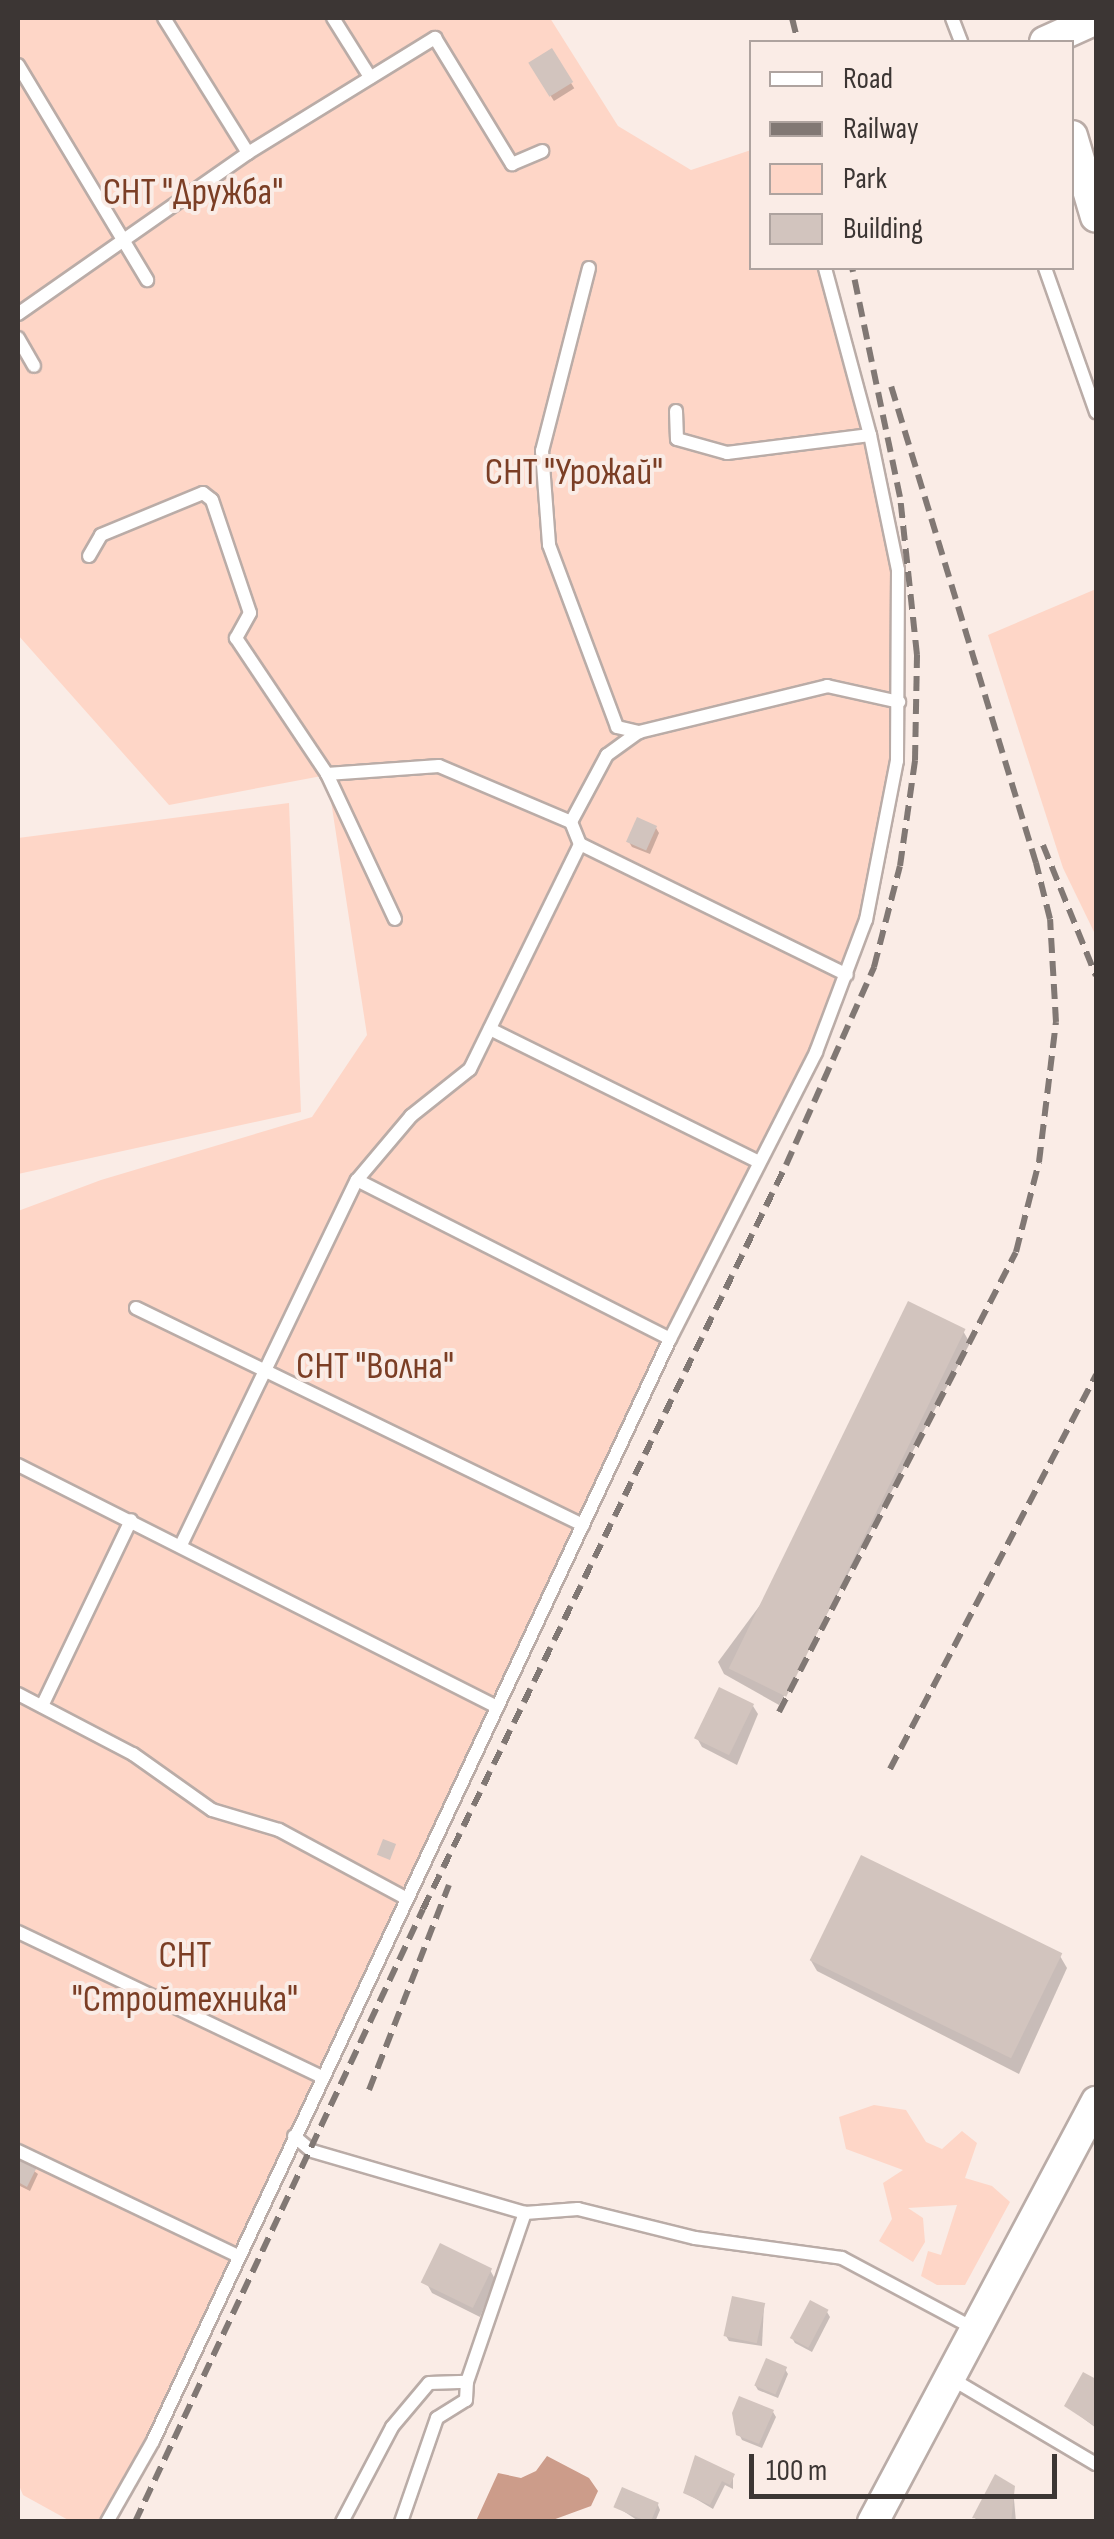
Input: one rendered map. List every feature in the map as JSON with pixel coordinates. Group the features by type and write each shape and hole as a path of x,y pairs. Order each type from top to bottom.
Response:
{"street":[{"path":"1049,40 1096,19"},
{"path":"1074,143 1096,217"},
{"path":"873,2522 1096,2102"}],"lane":[{"path":"164,18 248,154"},
{"path":"334,18 370,76"},
{"path":"18,314 248,154 434,38 512,164 542,151"},
{"path":"18,65 126,238 147,280"},
{"path":"589,268 542,451 549,546 617,727 638,732"},
{"path":"106,2522 152,2441 670,1339 816,1052 866,920 894,779 899,702 898,570 870,435 826,270"},
{"path":"1045,270 1096,412"},
{"path":"18,338 34,366"},
{"path":"676,411 678,439 726,453 870,435"},
{"path":"89,556 100,536 204,492 212,500 250,613 236,638 327,774 396,918"},
{"path":"571,822 607,755 638,732 827,686 899,702"},
{"path":"327,774 439,766 571,822 580,844 847,975"},
{"path":"181,1545 357,1180 411,1116 470,1069 580,844"},
{"path":"490,1029 759,1162"},
{"path":"357,1180 670,1339"},
{"path":"136,1308 583,1525"},
{"path":"18,1465 497,1706"},
{"path":"42,1706 131,1520"},
{"path":"18,1694 133,1754 212,1810 279,1830 407,1899"},
{"path":"18,1932 322,2077"},
{"path":"294,2136 312,2150 525,2213 578,2209 695,2238 842,2258 976,2329"},
{"path":"18,2151 238,2256"},
{"path":"401,2522 437,2418 466,2400 467,2382 525,2213"},
{"path":"949,2378 1096,2464"},
{"path":"342,2522 392,2427 429,2384 467,2382"}],"green space":[{"path":"18,18 550,18 618,126 691,170 749,151 749,270 825,270 898,570 897,761 847,975 294,2136 115,2522 70,2521 23,2495 18,2483 18,1211 101,1180 312,1117 367,1035 327,775 169,805 18,635"},
{"path":"1096,589 1096,936 1063,868 988,635"},
{"path":"289,803 301,1112 18,1174 18,838"},
{"path":"874,2105 906,2110 926,2142 942,2149 962,2131 977,2143 965,2178 992,2186 1010,2202 965,2285 937,2285 921,2276 928,2251 941,2255 957,2205 908,2208 923,2218 925,2242 913,2262 879,2241 892,2219 883,2183 903,2170 846,2149 839,2117"}],"shaded area":[{"path":"547,2456 589,2478 598,2491 591,2506 550,2521 476,2521 498,2473 521,2478 536,2471"}],"building":[{"path":"552,48 573,82 549,97 528,63"},
{"path":"637,817 657,826 646,851 626,842"},
{"path":"908,1301 966,1329 786,1697 729,1669"},
{"path":"719,1687 754,1704 729,1755 694,1738"},
{"path":"383,1839 396,1844 390,1860 377,1855"},
{"path":"861,1855 1062,1953 1011,2058 810,1960"},
{"path":"18,2157 37,2167 27,2187 18,2182"},
{"path":"440,2243 492,2268 473,2308 421,2283"},
{"path":"732,2296 765,2303 757,2343 723,2336"},
{"path":"810,2300 829,2310 808,2348 790,2338"},
{"path":"766,2358 787,2367 775,2395 754,2386"},
{"path":"1083,2372 1096,2379 1096,2427 1064,2406"},
{"path":"739,2396 774,2410 759,2444 736,2435 732,2413"},
{"path":"695,2455 735,2474 730,2485 722,2481 710,2505 683,2493"},
{"path":"995,2474 1015,2486 1011,2522 972,2518"},
{"path":"622,2487 659,2503 651,2522 613,2507"}],"railway":[{"path":"792,18 798,40"},
{"path":"135,2522 423,1909 786,1165 874,967 900,866 915,760 917,655 900,497 852,270"},
{"path":"779,1712 1016,1252 1039,1162 1056,1022 1050,919 1036,863 891,387"},
{"path":"1043,845 1096,976"},
{"path":"890,1769 1096,1375"},
{"path":"369,2090 449,1885"}],"park label":[{"name":"СНТ \"Дружба\"","path":"193,193"},
{"name":"СНТ \"Урожай\"","path":"574,473"},
{"name":"СНТ \"Волна\"","path":"375,1367"},
{"name":"СНТ \"Стройтехника\"","path":"185,1978"}]}
